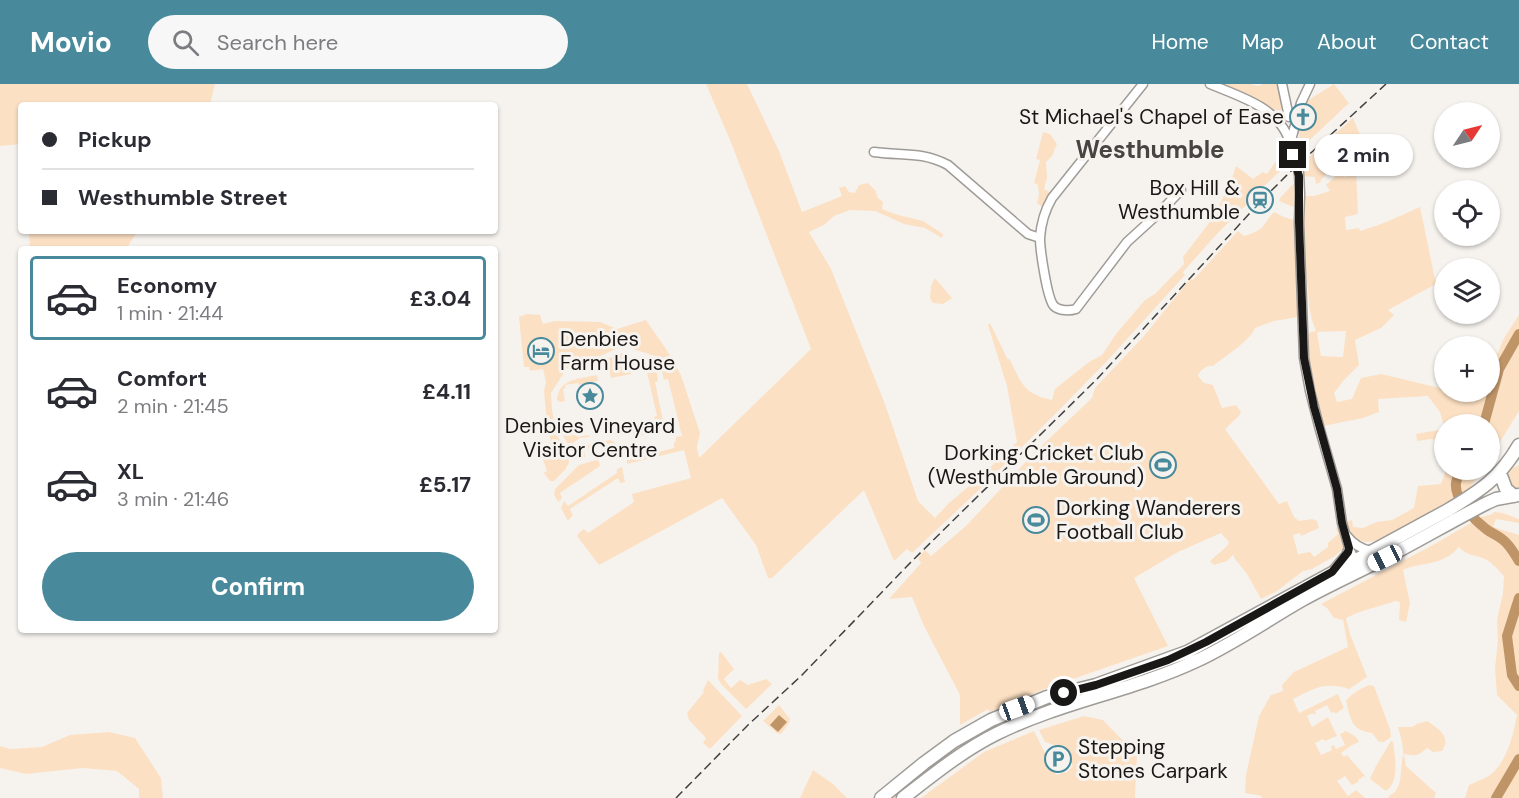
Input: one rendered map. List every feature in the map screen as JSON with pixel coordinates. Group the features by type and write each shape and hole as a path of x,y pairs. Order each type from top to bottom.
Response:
{"highway":[{"path":"1517,496 1506,489 1500,473 1514,461 1519,445"},
{"path":"903,798 955,759 998,733 1033,718 1150,680 1220,649 1304,599 1371,566 1474,502 1494,480"},
{"path":"1474,502 1517,496"},
{"path":"881,798 954,741 991,720 1047,697 1096,685 1186,652 1355,560 1451,516"}],"street":[{"path":"1143,84 1052,198 1046,209 1040,238 1045,275 1051,301 1056,308 1073,310 1127,242 1181,190"},
{"path":"1210,84 1264,108 1278,122 1289,141 1299,173 1304,358 1314,407 1337,489 1349,548 1355,560 1371,566"},
{"path":"1282,84 1289,119 1289,141"},
{"path":"1289,141 1301,103 1310,84"},
{"path":"874,152 928,156 948,165 1028,234 1040,238"},
{"path":"1346,535 1359,548 1371,552"},
{"path":"1332,572 1349,548"}],"shaded area":[{"path":"0,84 215,84 211,102 18,102 18,144 0,146"},
{"path":"706,84 747,84 779,151 802,212 842,196 839,188 845,186 849,192 855,193 859,185 868,183 883,202 882,209 923,221 943,234 942,238 925,228 904,224 875,211 850,210 834,216 824,225 809,232 831,269 885,404 918,501 935,518 1017,442 1007,386 988,325 990,323 1007,358 1025,387 1035,395 1052,400 1055,389 1089,362 1102,355 1116,334 1145,300 1155,294 1184,264 1183,257 1212,219 1230,184 1236,166 1253,179 1263,172 1267,174 1278,158 1284,156 1283,146 1286,145 1291,161 1262,187 1216,235 1183,272 1185,275 1107,361 982,487 912,553 907,549 894,561 864,490 772,578 768,578 756,545 722,498 599,565 577,536 579,533 584,529 588,533 634,502 632,494 691,478 684,450 627,464 627,454 633,452 635,458 674,448 676,437 682,436 668,379 664,380 659,360 655,356 627,347 573,363 567,368 551,393 557,435 569,462 565,470 554,481 550,481 544,473 547,471 542,457 538,458 534,447 551,442 544,391 546,382 543,369 530,371 529,367 524,367 519,317 527,314 540,315 543,324 555,321 600,322 617,329 646,320 681,375 700,433 697,447 699,458 811,349"},
{"path":"1217,84 1258,86 1278,84 1282,102 1280,118"},
{"path":"1334,84 1349,103 1296,153 1295,142 1299,138 1302,104"},
{"path":"1353,118 1371,160 1343,176 1356,171 1358,214 1345,217 1346,230 1368,229 1420,207 1434,274 1434,285 1388,310 1394,315 1381,328 1355,340 1359,365 1334,393 1337,402 1352,399 1361,378 1381,374 1434,387 1434,402 1500,402 1500,347 1519,315 1519,411 1500,442 1500,414 1441,414 1428,396 1378,399 1379,412 1363,418 1323,426 1310,365 1307,336 1310,332 1316,331 1310,311 1305,267 1303,196 1314,196 1330,191 1326,185 1338,174 1332,168 1321,182 1316,184 1315,177 1302,176 1300,165","holes":["1346,331 1343,357 1321,356 1317,332"]},
{"path":"1043,132 1050,134 1057,144 1052,156 1046,162 1047,178 1044,189 1051,193 1042,207 1037,203 1038,185 1034,183 1040,160 1036,159"},
{"path":"1296,181 1296,208 1279,201"},
{"path":"1274,212 1297,221 1298,317 1274,321 1255,328 1242,343 1213,366 1204,368 1198,376 1204,383 1213,385 1222,408 1236,405 1241,412 1225,429 1279,504 1287,501 1294,517 1299,521 1312,519 1317,521 1319,528 1301,536 1300,533 1293,535 1298,554 1310,552 1314,557 1328,547 1328,543 1338,534 1336,528 1340,525 1345,547 1335,556 1312,569 1303,571 1277,591 1261,599 1233,555 1227,561 1214,565 1210,561 1229,542 1221,533 1178,552 1134,578 1168,646 1047,688 990,712 988,709 960,725 960,695 924,626 912,597 889,599 921,563 918,558 925,550 931,556 967,525 1035,452 1092,398 1095,388 1144,336 1190,279 1193,280 1238,231 1244,236 1255,232"},
{"path":"29,234 136,234 128,246 30,246"},
{"path":"935,278 952,298 943,304 933,303 930,298 931,286"},
{"path":"627,353 631,374 611,378 607,359"},
{"path":"640,359 655,363 658,381 655,382 665,430 634,437 631,425 655,420 654,417 657,416 647,372 644,372 642,368"},
{"path":"597,375 598,381 565,385 566,388 563,389 565,401 557,400 566,383"},
{"path":"570,423 573,435 576,434 577,437 589,435 589,437 580,438 568,444 561,428"},
{"path":"1434,431 1434,439 1417,441 1416,434"},
{"path":"610,440 617,445 617,449 610,451 608,444 584,450 585,457 576,455 575,449 579,447"},
{"path":"599,461 600,466 560,493 562,498 558,502 554,494 555,489 579,465"},
{"path":"1519,465 1519,491 1512,488 1507,476 1511,469"},
{"path":"622,467 625,482 620,483 618,478 570,509 573,515 568,521 561,508 564,501 568,506 617,473 617,469"},
{"path":"1442,480 1475,480 1468,491 1376,541 1358,540 1348,531 1348,521 1352,520 1353,527 1363,528 1377,522 1392,520 1414,508 1418,486 1441,484"},
{"path":"1493,512 1519,519 1519,523 1496,519 1493,527 1519,535 1519,798 1465,798 1469,785 1487,777 1500,765 1508,749 1517,715 1497,695 1495,669 1498,640 1497,620 1504,576 1488,561 1469,554 1459,547 1445,558 1403,570 1410,603 1406,622 1399,620 1400,602 1395,601 1346,618 1367,677 1349,689 1326,686 1313,689 1293,699 1299,713 1338,694 1344,708 1335,714 1331,713 1327,705 1315,711 1316,714 1307,716 1312,727 1328,717 1337,736 1315,743 1321,755 1332,750 1331,746 1334,745 1336,749 1345,745 1340,734 1346,731 1356,737 1359,742 1341,753 1344,757 1347,755 1366,777 1363,776 1352,785 1345,776 1337,781 1348,796 1356,790 1365,798 1261,798 1262,796 1245,793 1246,775 1259,716 1271,695 1283,691 1282,685 1294,672 1348,647 1343,620 1334,618 1321,604"},
{"path":"1347,568 1197,657 1029,716 898,798 887,798 947,753 996,724 1055,701 1149,670"},
{"path":"721,652 734,669 724,679 731,688 740,680 748,685 766,679 772,684 746,709 718,678 719,653"},
{"path":"708,680 742,716 710,749 703,743 706,738 689,720 687,713 704,692"},
{"path":"1369,685 1374,686 1390,729 1391,737 1384,742 1379,742 1372,733 1356,727 1349,714 1346,701 1356,691"},
{"path":"779,705 790,719 781,734 763,721"},
{"path":"779,715 787,722 778,732 770,725"},
{"path":"1084,716 1103,720 1137,755 1135,798 921,798 984,752 1034,731 1056,775 1067,772 1073,766 1054,745 1045,742 1039,730"},
{"path":"1427,721 1445,737 1445,746 1442,751 1433,752 1427,748 1416,755 1404,754 1406,766 1436,793 1434,798 1388,798 1397,790 1400,780 1403,755 1398,727 1412,727"},
{"path":"109,732 135,738 161,778 163,798 139,798 139,789 117,771 83,768 26,774 0,768 0,746 10,749 42,747 70,735"},
{"path":"1391,741 1396,768 1393,782 1386,791 1370,779"},
{"path":"813,770 833,784 847,798 800,798"}],"waterway":[{"path":"1487,414 1499,369 1519,334"},
{"path":"1457,480 1456,489 1461,502 1481,525 1512,549 1519,561"},
{"path":"1519,598 1507,636 1512,675 1519,686"},
{"path":"1496,798 1519,759"}],"railway":[{"path":"676,798 1097,379 1262,200 1386,84"}],"place":[{"name":"St Michael's Chapel of Ease","path":"1303,117"},
{"name":"Box Hill & Westhumble","path":"1260,200"},
{"name":"Denbies Farm House","path":"541,351"},
{"name":"Denbies Vineyard Visitor Centre","path":"590,396"},
{"name":"Dorking Cricket Club (Westhumble Ground)","path":"1163,465"},
{"name":"Dorking Wanderers Football Club","path":"1036,520"},
{"name":"Stepping Stones Carpark","path":"1058,759"}],"district":[{"name":"Westhumble","path":"1150,149"}],"route":[{"path":"1064,693 1096,685 1186,652 1332,572 1348,552 1337,489 1314,407 1304,358 1299,173 1293,155"}]}
